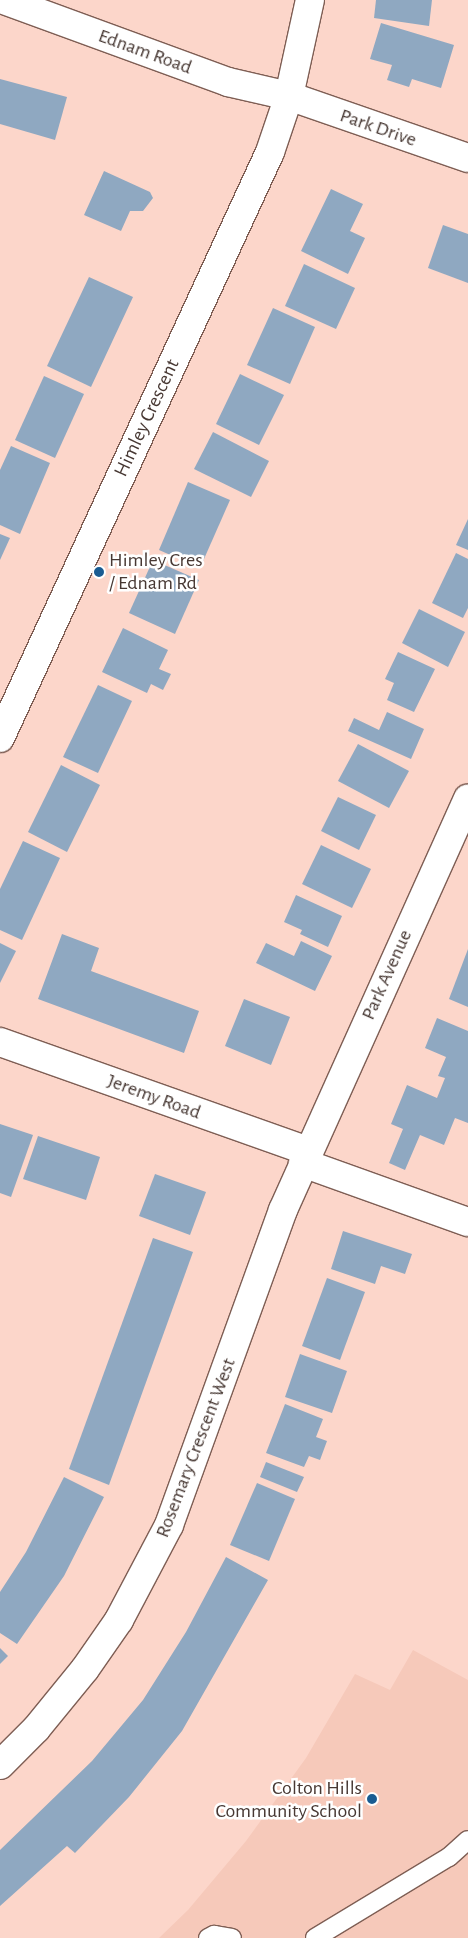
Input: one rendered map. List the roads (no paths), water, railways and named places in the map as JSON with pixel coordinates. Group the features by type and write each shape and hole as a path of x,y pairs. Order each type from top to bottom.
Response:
{"street":[{"name":"Ednam Road","path":"4,0 228,82 289,96"},
{"name":"Himley Crescent","path":"0,738 270,152 289,96 310,0"},
{"name":"Park Drive","path":"289,96 468,158"},
{"name":"Park Avenue","path":"305,1157 468,799"},
{"name":"Jeremy Road","path":"0,1042 305,1157 468,1222"},
{"name":"Rosemary Crescent West","path":"0,1765 36,1729 91,1661 119,1620 170,1525 305,1157"}],"lane":[{"path":"315,1938 449,1856 468,1840"},
{"path":"208,1938 214,1935 232,1938"}],"place":[{"name":"Himley Cres / Ednam Rd","path":"99,572"},
{"name":"Colton Hills Community School","path":"372,1799"}]}
